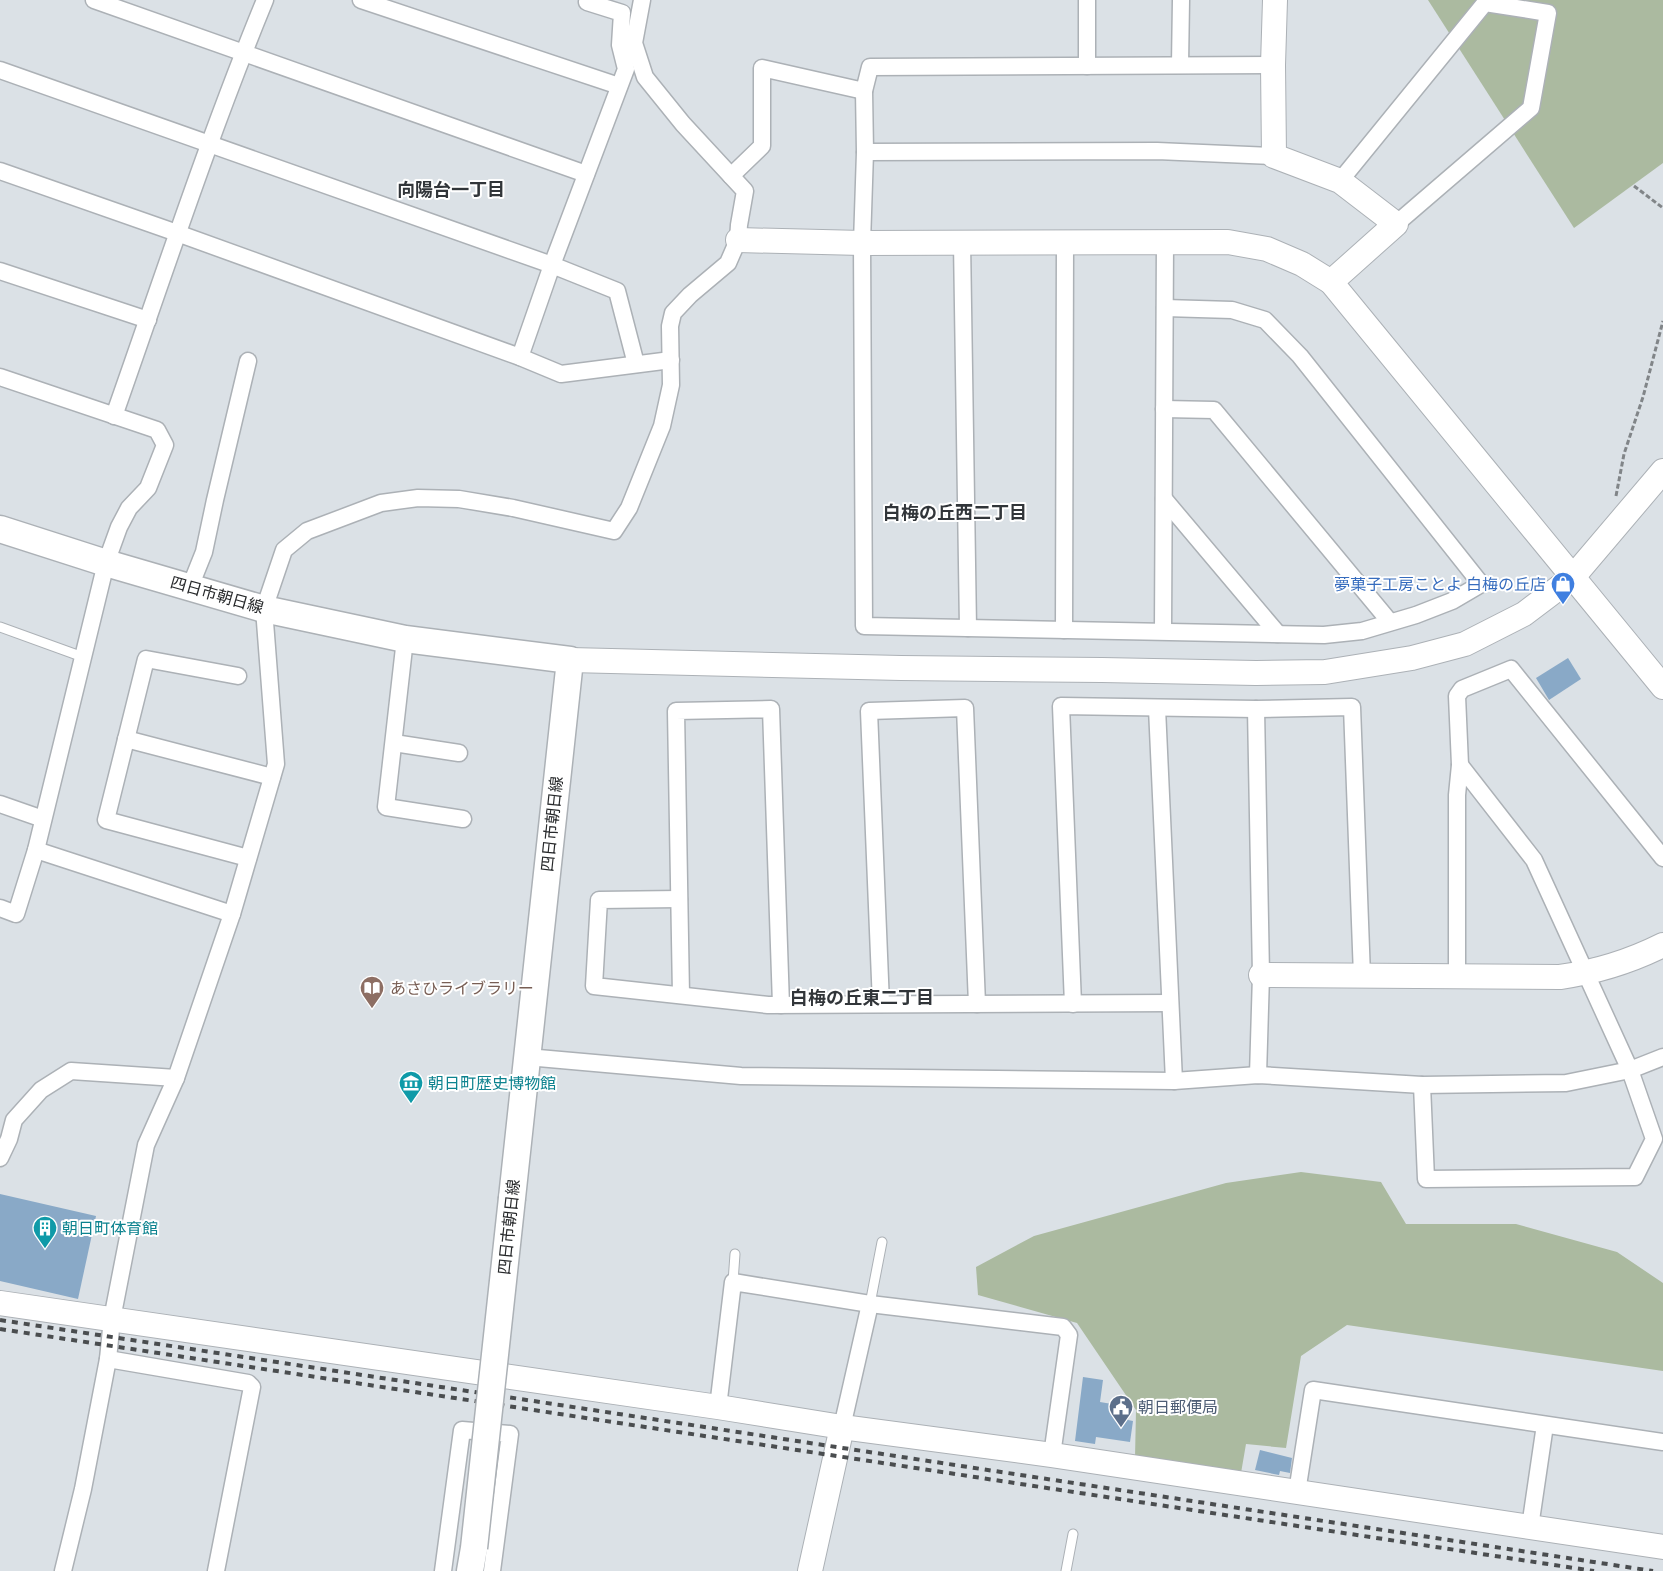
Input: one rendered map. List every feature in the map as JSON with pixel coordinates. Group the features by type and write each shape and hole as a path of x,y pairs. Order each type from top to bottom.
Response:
{"main road":[{"name":"四日市朝日線","path":"0,529 106,563 264,608 405,639 570,660 472,1559"}],"street":[{"path":"94,0 586,174"},
{"path":"114,416 177,232 243,53 265,0"},
{"path":"362,0 619,86"},
{"path":"520,357 552,265 626,69 620,45 622,13 587,2 588,0"},
{"path":"63,1571 83,1489 108,1359 112,1319 146,1145 176,1078 232,914 276,764 264,608 284,550 307,531 381,503 418,498 459,499 513,508 614,531 629,508 662,426 671,385 670,326 673,313 690,295 728,263 738,240 745,190 683,124 645,77 634,43 642,0"},
{"path":"1087,0 1087,66"},
{"path":"1180,65 1181,0"},
{"path":"1274,156 1273,65 1275,0"},
{"path":"1331,282 1531,108 1548,13 1486,3 1340,181"},
{"path":"1165,308 1232,310 1264,320 1300,356 1481,584 1452,601 1416,615 1362,631 1324,635 864,626 862,243 865,152 864,91 870,66 1273,65"},
{"path":"731,176 762,146 762,68 864,91"},
{"path":"0,70 552,265 617,291 636,364"},
{"path":"865,152 1157,151 1274,156 1340,181 1396,224"},
{"path":"0,171 177,232 520,357 561,374 671,360"},
{"path":"738,240 862,243 1228,242 1267,249 1302,264 1331,282 1663,687"},
{"path":"962,242 968,628"},
{"path":"1064,630 1065,242"},
{"path":"1163,632 1165,242"},
{"path":"0,271 148,320"},
{"path":"190,587 204,552 248,361"},
{"path":"0,376 157,430 165,445 148,488 129,508 119,527 106,563 36,850 16,914 0,908"},
{"path":"1164,409 1214,410 1390,622"},
{"path":"570,660 901,668 1256,673 1325,672 1412,658 1465,644 1524,614 1573,577 1663,471"},
{"path":"1164,499 1278,634"},
{"path":"405,639 386,807 463,818"},
{"path":"238,676 146,659 106,820 248,858"},
{"path":"1457,976 1457,795 1460,765 1457,696 1462,689 1511,669 1663,858"},
{"path":"1073,1004 1061,706 1256,709 1352,707 1362,976"},
{"path":"881,1004 869,711 965,708 977,1004"},
{"path":"1157,708 1174,1081"},
{"path":"681,995 676,711 772,709 781,1005"},
{"path":"1256,709 1261,975 1258,1075"},
{"path":"126,739 272,777"},
{"path":"394,744 459,753"},
{"path":"1422,1085 1426,1179 1635,1177 1654,1139 1630,1070 1534,860 1460,765"},
{"path":"0,804 43,819"},
{"path":"36,850 232,914"},
{"path":"679,899 599,900 594,986 768,1005 1170,1003"},
{"path":"1261,975 1560,977 1587,974 1663,945"},
{"path":"527,1057 741,1076 1174,1081 1258,1075 1422,1085 1566,1083 1630,1070 1663,1057"},
{"path":"0,1158 9,1139 14,1120 42,1090 71,1071 176,1078"},
{"path":"718,1407 733,1282 870,1304 1063,1327 1069,1335 1052,1455"},
{"path":"0,1303 718,1407 842,1427 1052,1455 1663,1547"},
{"path":"810,1571 870,1304"},
{"path":"108,1359 248,1383 252,1387 216,1571"},
{"path":"1297,1492 1313,1390 1663,1442"},
{"path":"1530,1527 1545,1425"},
{"path":"442,1571 462,1430 510,1434 492,1571"}],"lane":[{"path":"0,627 82,657"},
{"path":"870,1304 882,1242"},
{"path":"733,1282 735,1254"},
{"path":"1066,1571 1073,1534"}],"path":[{"path":"1634,186 1663,208"},
{"path":"1615,500 1624,454 1643,397 1663,321"}],"green space":[{"path":"1428,0 1663,0 1663,163 1574,228"},
{"path":"1301,1172 1381,1182 1406,1224 1516,1224 1617,1252 1663,1283 1663,1371 1347,1325 1301,1356 1286,1448 1246,1444 1241,1473 1135,1458 1136,1410 1077,1323 978,1295 976,1267 1034,1236 1226,1183"}],"building":[{"path":"1568,658 1581,679 1549,700 1536,678"},
{"name":"朝日町体育館","path":"0,1194 96,1216 78,1299 0,1281"},
{"path":"1083,1377 1103,1380 1100,1402 1130,1407 1128,1420 1133,1421 1130,1442 1096,1437 1095,1444 1075,1441"},
{"path":"1260,1450 1292,1458 1290,1473 1280,1471 1279,1475 1255,1470"}],"railway":[{"path":"0,1320 1653,1571"},
{"path":"0,1329 1594,1571"}],"place":[{"name":"夢菓子工房ことよ 白梅の丘店","path":"1563,605"},
{"name":"あさひライブラリー","path":"372,1009"},
{"name":"朝日町歴史博物館","path":"411,1104"},
{"name":"朝日町体育館","path":"45,1249"},
{"name":"朝日郵便局","path":"1121,1428"}],"district":[{"name":"向陽台一丁目","path":"451,190"},
{"name":"白梅の丘西二丁目","path":"955,513"},
{"name":"白梅の丘東二丁目","path":"862,998"}]}
